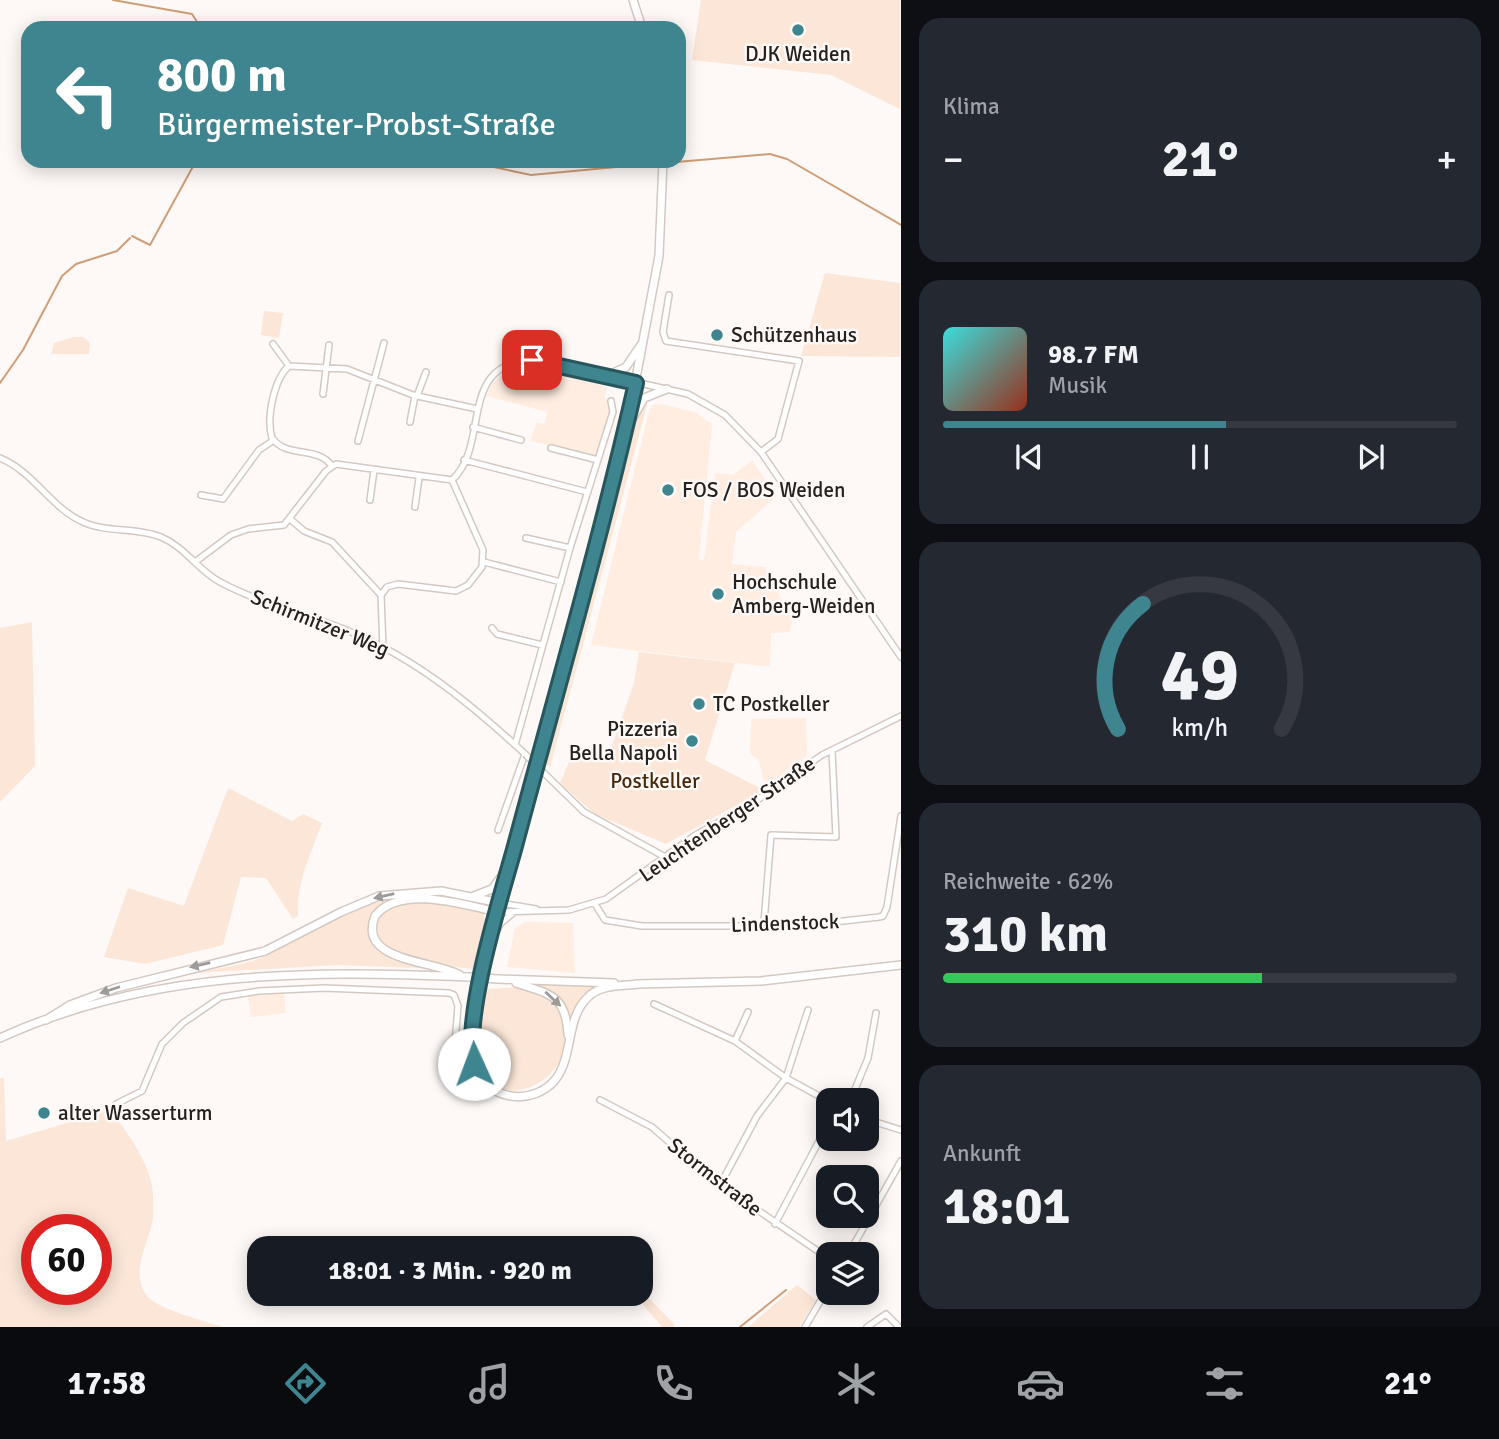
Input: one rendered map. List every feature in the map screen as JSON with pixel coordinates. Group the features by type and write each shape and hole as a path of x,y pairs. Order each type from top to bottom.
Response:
{"main road":[{"path":"634,0 640,21"},
{"path":"639,984 598,989 588,996 576,1014 562,1069 554,1081 531,1095 508,1096 495,1090 476,1070 471,1039 497,912 626,431 636,383 659,256 663,168"},
{"path":"605,377 626,367 645,338"},
{"path":"626,431 644,398 667,389"},
{"path":"474,896 492,889 509,865"},
{"path":"46,1020 91,996 281,944 341,912 379,897 419,890 474,896 500,902"},
{"path":"466,977 449,969 383,951 374,938 375,916 391,904 418,900 443,900 497,912"},
{"path":"0,1038 46,1020 167,988 273,974 466,977 639,984 761,981 901,965"},
{"path":"503,979 542,990 556,999 565,1012 568,1046"}],"street":[{"path":"670,295 663,332 666,341 799,361 778,439 761,452"},
{"path":"358,441 384,343"},
{"path":"273,344 289,366"},
{"path":"323,394 329,345"},
{"path":"452,480 464,460 484,388 495,374 520,362 543,361 688,394 738,426 761,452 901,657"},
{"path":"289,366 327,367 374,378 416,396 477,409"},
{"path":"289,366 278,382 270,428 274,440 288,449 320,455 332,466"},
{"path":"410,422 416,396 426,372"},
{"path":"515,745 570,548 613,412 611,401"},
{"path":"473,427 521,440"},
{"path":"201,495 223,499 259,450 274,440"},
{"path":"551,448 598,460"},
{"name":"Schirmitzer Weg","path":"0,458 27,473 71,516 99,526 163,538 225,584 383,648 432,677 515,745 584,812 665,857"},
{"path":"464,460 587,492"},
{"path":"195,562 231,535 248,529 279,527 290,519 332,466 343,465 419,478 452,480"},
{"path":"370,500 374,470"},
{"path":"415,507 419,478"},
{"path":"383,648 381,595 387,587 398,584 456,591 468,585 484,562 483,550 452,480"},
{"path":"290,519 304,531 332,542 381,595"},
{"path":"526,538 570,548"},
{"path":"484,562 561,582"},
{"path":"492,628 497,634 542,645"},
{"name":"Leuchtenberger Straße","path":"497,912 549,912 595,904 622,890 694,836 753,803 831,750 901,716"},
{"path":"764,923 771,835 835,838 831,750"},
{"path":"498,830 525,754"},
{"name":"Lindenstock","path":"595,904 600,915 618,923 696,926 764,923 799,926 883,916 892,880 901,816"},
{"name":"Leuchtenberger Straße","path":"500,902 549,912"},
{"path":"491,941 501,923 516,912"},
{"path":"116,1104 142,1091 156,1054 183,1023 220,997 259,990 324,988 449,993 454,995 458,1006 453,1067 456,1073 464,1076 476,1070"},
{"path":"654,1004 735,1041 786,1078 816,1094"},
{"path":"720,1185 757,1116 786,1078 808,1010"},
{"path":"735,1041 748,1013"},
{"path":"855,1088 868,1058 876,1013"},
{"name":"Stormstraße","path":"600,1100 652,1127 720,1185 816,1250"},
{"path":"879,1123 901,1130"},
{"path":"775,1224 816,1147"},
{"path":"855,1242 901,1161"},
{"path":"805,1327 818,1305"},
{"path":"867,1327 886,1314 899,1327"}],"shaded area":[{"path":"525,364 540,365 607,387 605,397 611,410 596,455 530,441 537,422 544,424 547,412 487,396 491,385 502,375"},
{"path":"661,404 695,412 712,424 699,560 704,560 715,473 733,475 752,460 777,496 736,532 732,564 765,567 792,621 790,632 771,633 770,667 591,645 649,411 652,405"},
{"path":"806,718 807,756 769,784 763,779 759,760 750,754 751,719"},
{"path":"525,922 573,923 575,973 507,967 515,928"},
{"path":"284,993 286,1013 251,1017 248,996"}],"green space":[{"name":"DJK Weiden","path":"701,0 900,0 900,109 831,75 692,60"},
{"path":"825,273 900,283 900,357 801,356"},
{"path":"264,311 283,313 279,338 261,335"},
{"path":"83,337 90,343 89,354 51,354 54,343"},
{"path":"643,401 647,405 550,767 541,760 630,430"},
{"path":"32,622 35,766 0,802 0,628"},
{"name":"Postkeller","path":"639,652 735,663 705,760 764,790 666,844 595,814 560,783 572,755 599,762 611,749 634,683"},
{"path":"228,788 292,821 303,814 322,823 302,880 298,916 293,919 266,878 241,877 223,945 145,964 104,957 128,888 184,906"},
{"path":"410,894 447,894 479,901 479,904 413,895 382,903 373,914 369,933 379,951 399,960 442,969 337,965 195,973 255,960 351,912 369,905"},
{"path":"406,902 436,902 484,914 486,929 476,970 411,958 378,941 375,925 377,920 386,911"},
{"path":"538,984 602,985 583,994 569,1024 559,999"},
{"path":"522,987 553,1001 564,1029 562,1054 551,1073 533,1086 513,1091 494,1086 480,1072 474,1039 487,989"},
{"path":"0,1078 4,1078 6,1141 111,1110 141,1155 152,1186 153,1218 140,1267 142,1287 152,1301 222,1327 0,1327"},
{"path":"797,1285 816,1300 799,1327 748,1327"},
{"path":"653,1302 675,1325 662,1327 644,1306 653,1306"}],"waterway":[{"path":"113,0 192,14 196,21"},
{"path":"686,161 770,154 787,159 901,225"},
{"path":"132,236 150,245 192,168"},
{"path":"498,168 531,175 606,168"},
{"path":"0,383 23,350 62,276 76,264 117,251 130,238"},
{"path":"740,1327 786,1290"}],"place":[{"name":"DJK Weiden","path":"798,30"},
{"name":"Schützenhaus","path":"717,335"},
{"name":"FOS / BOS Weiden","path":"668,490"},
{"name":"Hochschule Amberg-Weiden","path":"718,594"},
{"name":"TC Postkeller","path":"699,704"},
{"name":"Pizzeria Bella Napoli","path":"692,741"},
{"name":"alter Wasserturm","path":"44,1113"}],"route":[{"path":"474,1064 471,1039 475,1012 497,912 626,431 636,383 532,360"}]}
